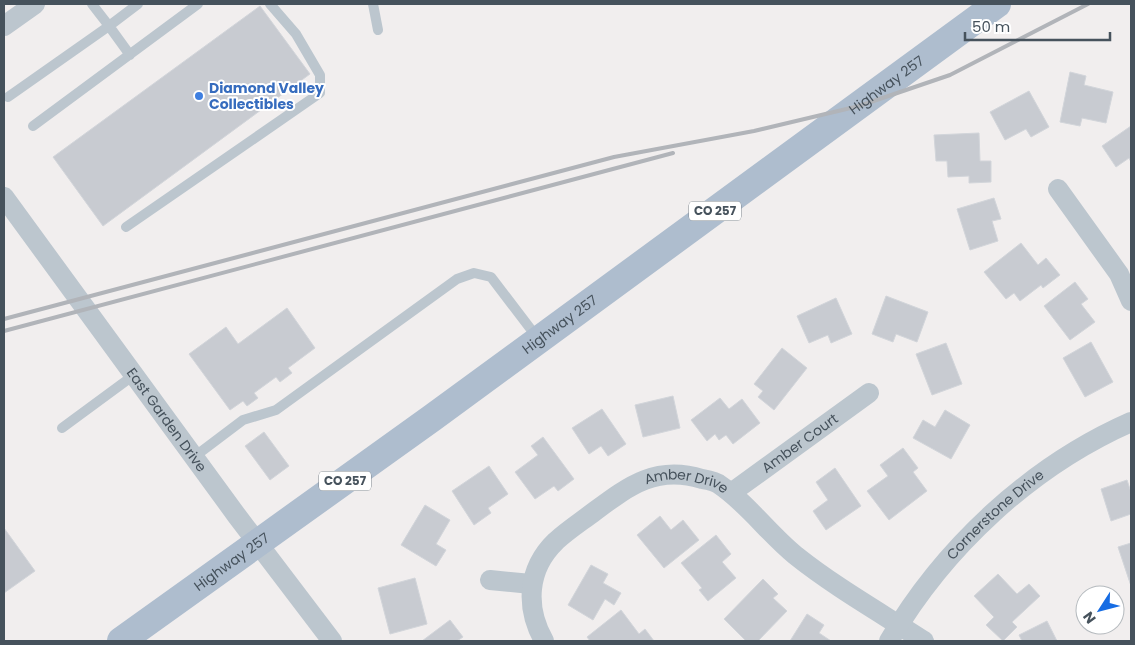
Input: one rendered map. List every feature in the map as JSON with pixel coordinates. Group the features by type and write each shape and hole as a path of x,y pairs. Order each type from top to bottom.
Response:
{"main road":[{"name":"Highway 257","path":"121,641 539,340 997,4"}],"street":[{"path":"4,26 35,4"},
{"path":"1058,189 1118,274 1131,301"},
{"name":"East Garden Drive","path":"4,197 257,543 332,641"},
{"name":"Amber Court","path":"731,493 869,393"},
{"name":"Cornerstone Drive","path":"894,633 930,581 990,517 1053,466 1093,441 1131,422"},
{"name":"Amber Drive","path":"544,641 532,611 531,584 541,560 562,536 626,488 645,479 670,474 693,476 717,483 731,493 796,556 894,633 924,641"},
{"path":"490,580 531,584"}],"lane":[{"path":"92,4 130,55"},
{"path":"8,97 138,4"},
{"path":"33,126 198,4"},
{"path":"126,227 320,93 320,75 296,34 270,4"},
{"path":"373,4 378,30"},
{"path":"194,457 243,420 276,410 457,279 474,273 491,277 539,340"},
{"path":"62,428 134,375"}],"building":[{"path":"260,6 310,74 103,226 53,157"},
{"path":"1070,72 1086,76 1084,85 1113,92 1106,123 1082,118 1080,126 1060,122"},
{"path":"1029,91 1049,127 1031,137 1026,129 1005,140 990,112"},
{"path":"1131,126 1131,162 1129,158 1116,167 1102,146"},
{"path":"979,133 980,161 991,161 991,182 969,183 969,176 948,177 947,161 936,161 934,135"},
{"path":"994,198 1001,219 992,221 998,241 970,250 957,209"},
{"path":"1021,243 1038,265 1046,258 1060,275 1043,288 1041,285 1020,301 1014,293 1006,299 984,272"},
{"path":"1075,282 1088,299 1081,304 1095,322 1070,340 1044,306"},
{"path":"886,296 928,312 917,342 896,334 893,342 872,334"},
{"path":"836,298 852,334 831,343 828,335 809,343 797,316"},
{"path":"287,308 315,348 288,368 292,373 280,382 276,377 254,393 258,398 247,406 243,401 230,410 189,354 226,327 238,344"},
{"path":"1091,342 1113,382 1085,397 1063,358"},
{"path":"946,343 962,384 932,395 916,354"},
{"path":"782,348 807,368 774,410 758,397 763,391 754,384"},
{"path":"673,396 680,428 643,437 635,405"},
{"path":"720,398 729,409 742,399 760,423 733,444 726,435 719,440 715,434 707,441 691,420"},
{"path":"602,409 626,444 608,456 601,446 589,454 572,428"},
{"path":"945,410 970,425 951,459 913,438 923,420 935,427"},
{"path":"264,432 289,466 270,480 245,446"},
{"path":"543,437 574,479 558,491 554,486 535,499 515,472 538,455 531,446"},
{"path":"903,448 918,468 913,472 927,491 889,520 867,491 888,476 880,465"},
{"path":"489,466 508,494 488,508 491,513 474,525 452,491"},
{"path":"835,468 861,506 826,530 813,511 828,500 816,482"},
{"path":"1127,480 1131,492 1131,514 1111,521 1101,489"},
{"path":"425,505 450,520 436,544 446,550 436,566 401,545"},
{"path":"660,516 671,530 683,520 699,540 664,568 637,535"},
{"path":"4,528 35,571 4,593"},
{"path":"716,535 731,554 722,562 736,578 708,601 699,590 702,588 681,563"},
{"path":"1131,543 1131,586 1118,547"},
{"path":"591,565 608,574 603,583 621,593 614,605 605,599 593,620 568,605"},
{"path":"998,574 1017,594 1029,584 1040,596 1012,622 1017,627 1003,641 986,625 994,617 974,596"},
{"path":"415,578 427,624 390,634 378,588"},
{"path":"763,579 778,594 773,598 787,611 758,641 746,641 724,619"},
{"path":"621,610 639,634 645,629 654,641 590,641 587,637"},
{"path":"807,614 824,625 819,633 831,641 790,641"},
{"path":"450,620 463,637 457,641 422,641"},
{"path":"1047,621 1057,641 1022,641 1019,635"}],"railway":[{"path":"4,319 614,157 754,131 859,106 950,75 1088,4"},
{"path":"4,331 673,153"}],"place":[{"name":"Diamond Valley Collectibles","path":"199,96"}]}
